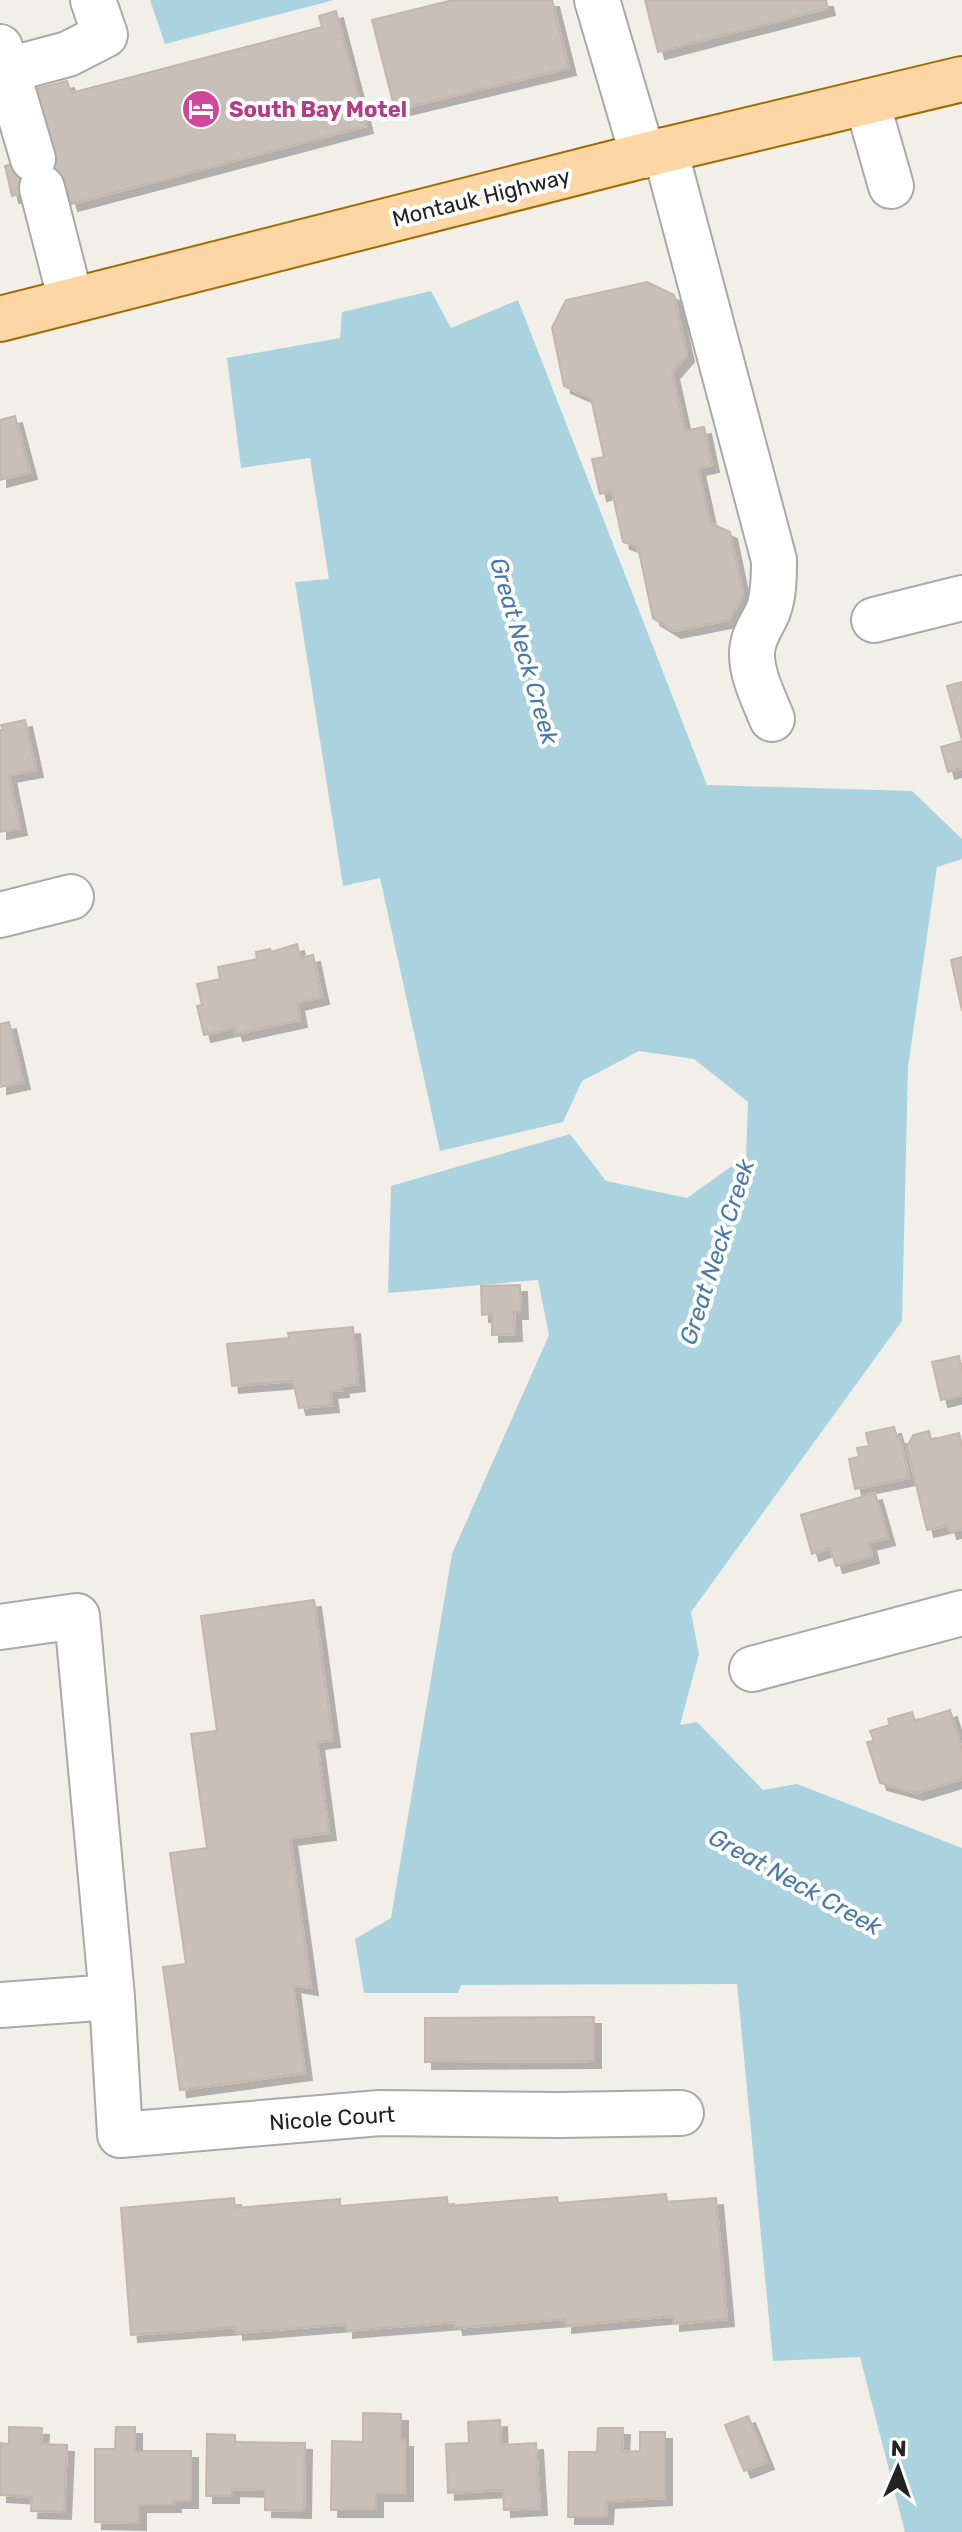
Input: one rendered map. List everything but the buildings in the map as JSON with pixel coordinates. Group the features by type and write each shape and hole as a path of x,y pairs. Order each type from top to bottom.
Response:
{"main road":[{"name":"Montauk Highway","path":"0,319 654,153 962,79"}],"street":[{"path":"71,301 4,59 68,54 105,35 93,0"},
{"path":"597,0 654,153 774,560 769,610 756,632 752,654 756,678 772,719"},
{"path":"867,102 891,186"},
{"path":"874,620 962,598"},
{"path":"0,915 71,897"},
{"path":"752,1669 962,1613"},
{"path":"0,1627 77,1616 112,1997 0,2005"},
{"name":"Nicole Court","path":"112,1997 120,2135 380,2113 681,2113"}],"water":[{"path":"150,0 334,0 165,44"},
{"name":"Great Neck Creek","path":"431,291 451,328 518,300 707,785 912,791 962,839 962,859 937,867 908,1067 902,1321 691,1612 699,1654 680,1725 697,1722 763,1790 797,1784 962,1848 962,2532 905,2532 860,2357 773,2361 737,1984 461,1985 458,1993 364,1993 355,1939 391,1918 452,1554 549,1335 538,1280 388,1293 391,1186 570,1134 606,1181 687,1198 746,1156 748,1102 694,1059 639,1051 582,1081 563,1122 440,1151 380,878 343,886 295,582 329,579 310,458 241,468 227,358 340,338 342,312"}],"place":[{"name":"South Bay Motel","path":"201,109"}]}
